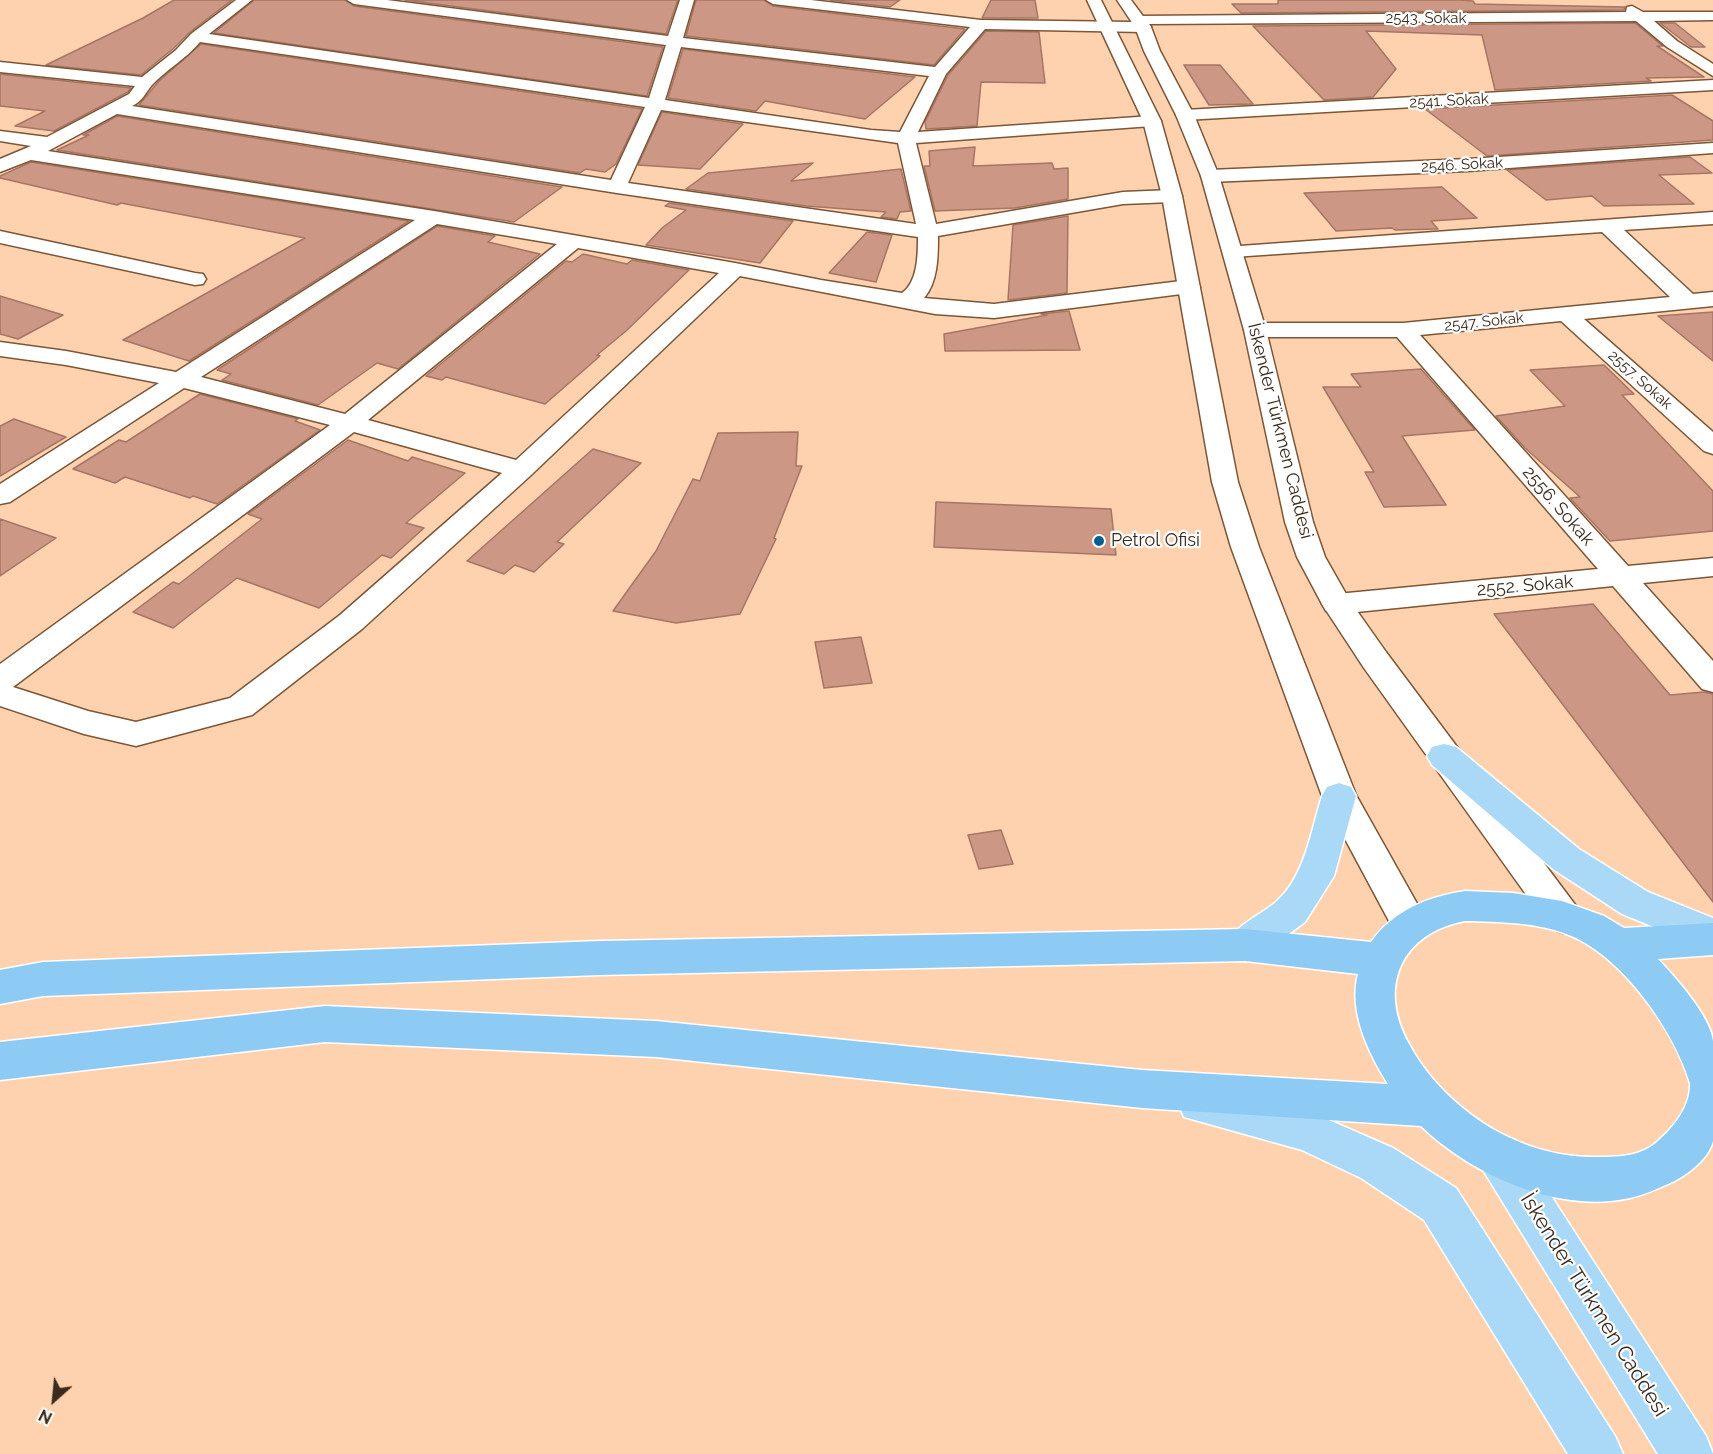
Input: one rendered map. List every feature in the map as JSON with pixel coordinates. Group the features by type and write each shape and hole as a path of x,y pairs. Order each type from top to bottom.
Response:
{"highway":[{"path":"1465,906 1499,906 1563,917 1592,928 1617,945 1679,1013 1699,1052 1710,1106 1688,1146 1662,1166 1628,1178 1587,1181 1542,1172 1499,1155 1466,1135 1431,1107 1405,1077 1387,1046 1376,1015 1375,986 1381,960 1393,940 1410,925 1435,912 1465,906"},
{"path":"1617,945 1713,939"},
{"path":"0,987 43,979 600,958 1245,945 1381,960"},
{"path":"0,1061 325,1024 656,1039 1142,1089 1431,1107"}],"main road":[{"path":"1444,756 1566,859 1635,903 1713,934"},
{"path":"1245,945 1292,911 1316,876 1339,796"},
{"path":"1142,1089 1308,1131 1377,1163 1440,1204 1597,1454"},
{"name":"İskender Türkmen Caddesi","path":"1499,1155 1688,1454"}],"street":[{"path":"0,166 29,154 135,98 146,82 182,53 196,38 245,0"},
{"path":"354,0 676,42 939,72"},
{"path":"617,188 656,103 687,0"},
{"name":"2543. Sokak","path":"773,0 981,24 1108,27 1141,23 1325,19 1713,16"},
{"path":"1094,0 1152,121 1172,196 1225,482 1249,557 1339,796 1410,925"},
{"name":"İskender Türkmen Caddesi","path":"1124,0 1141,23 1152,51 1185,115 1210,176 1255,330 1299,522 1311,557 1337,604 1444,756 1563,917"},
{"path":"1623,0 1638,16 1672,44 1713,71"},
{"path":"1315,6 1325,19"},
{"path":"906,300 918,292 928,261 928,232 906,138 939,72 981,24"},
{"path":"196,38 871,135 906,138 1152,121"},
{"path":"0,68 146,82"},
{"name":"2541. Sokak","path":"1185,115 1713,85"},
{"path":"117,109 617,188 928,232 1123,198 1172,196"},
{"path":"0,136 50,143"},
{"name":"2546. Sokak","path":"1210,176 1709,152"},
{"path":"29,154 434,217 735,269 935,307 994,310 1189,287"},
{"path":"0,496 434,217"},
{"path":"1233,251 1713,218"},
{"path":"1607,225 1688,302"},
{"path":"0,237 195,279"},
{"path":"0,680 348,424 573,242"},
{"path":"0,694 84,722 136,734 242,707 351,622 521,470 735,269"},
{"name":"2547. Sokak","path":"1255,330 1403,330 1713,299"},
{"name":"2557. Sokak","path":"1566,314 1713,446"},
{"name":"2556. Sokak","path":"1403,330 1713,681"},
{"path":"0,349 71,357 256,398 521,470"},
{"name":"2552. Sokak","path":"1337,604 1713,567"}],"building":[{"path":"174,0 232,0 190,32 141,75 46,65 143,18"},
{"path":"254,0 345,0 354,6 663,47 647,96 214,33"},
{"path":"405,0 678,0 666,34"},
{"path":"696,0 764,0 773,6 965,29 934,65 686,36"},
{"path":"830,0 900,0 890,7"},
{"path":"991,0 1035,0 1038,18 982,18"},
{"path":"1278,0 1460,0 1473,1 1475,4 1625,7 1624,10 1241,13 1232,4 1278,4"},
{"path":"1635,23 1663,46 1657,46 1704,77 1646,78 1651,81 1495,90 1482,35 1366,31 1396,69 1373,97 1324,100 1253,26"},
{"path":"1660,23 1675,23 1705,47 1691,47"},
{"path":"986,31 1039,32 1045,83 981,82 977,126 926,129 925,122 948,75"},
{"path":"201,44 642,109 616,164 605,172 586,169 580,173 139,105 159,81"},
{"path":"683,49 915,77 865,119 765,101 756,111 668,98"},
{"path":"1184,65 1220,65 1253,104 1209,105"},
{"path":"0,74 131,88 128,92 54,131 15,126 45,111 0,106"},
{"path":"1672,95 1713,121 1713,140 1487,156 1425,109"},
{"path":"662,112 743,124 700,169 638,165"},
{"path":"117,116 562,187 514,222 57,150 89,135 83,135"},
{"path":"975,147 973,166 1052,163 1054,169 1068,168 1068,199 1015,208 935,211 924,166 930,166 929,151"},
{"path":"1690,157 1712,173 1659,175 1694,204 1604,206 1592,196 1546,200 1507,170"},
{"path":"31,162 409,221 189,361 123,340 305,238 121,203 117,205 0,178"},
{"path":"813,163 791,181 901,169 911,211 900,212 897,219 881,217 886,212 806,206 686,189 708,173"},
{"path":"1442,187 1477,218 1431,221 1438,229 1395,230 1392,228 1336,231 1304,193"},
{"path":"669,203 793,221 760,263 646,245 662,228 686,210 665,206"},
{"path":"1068,216 1067,293 1008,300 1013,225"},
{"path":"437,226 495,236 488,242 540,254 398,369 377,363 318,405 222,380 231,374 217,370"},
{"path":"867,232 892,235 876,282 829,273"},
{"path":"583,254 627,264 632,260 689,270 626,331 597,355 600,356 545,404 446,377 442,380 426,376 566,261 572,262"},
{"path":"0,296 63,315 18,339 0,334"},
{"path":"1069,311 1080,350 945,351 944,334 1047,315 1041,314"},
{"path":"1713,312 1713,361 1658,316"},
{"path":"1604,365 1634,394 1622,395 1713,491 1713,531 1610,541 1570,498 1580,497 1525,448 1496,416 1565,406 1530,370"},
{"path":"1421,369 1475,430 1402,436 1446,505 1384,507 1365,472 1374,472 1323,387 1361,387 1351,374"},
{"path":"200,394 298,419 295,421 320,430 217,504 193,496 190,498 125,477 115,483 73,469 119,440 126,442"},
{"path":"14,419 66,437 0,476 0,426"},
{"path":"798,432 796,466 802,466 774,538 776,539 740,614 676,623 613,611 656,551 693,479 700,481 718,433"},
{"path":"348,440 408,461 412,457 465,473 406,523 424,528 391,558 382,555 319,608 237,578 173,628 133,612 173,582 179,584 262,519 248,514"},
{"path":"593,449 641,463 557,542 564,544 534,572 515,565 504,574 467,561"},
{"path":"936,502 1111,509 1116,555 934,547"},
{"path":"0,519 56,538 0,576"},
{"path":"1593,604 1670,695 1704,692 1713,694 1713,902 1494,614"},
{"path":"861,637 872,683 824,688 815,642"},
{"path":"1001,830 1013,864 979,869 968,835"}],"place":[{"name":"Petrol Ofisi","path":"1099,541"}]}
